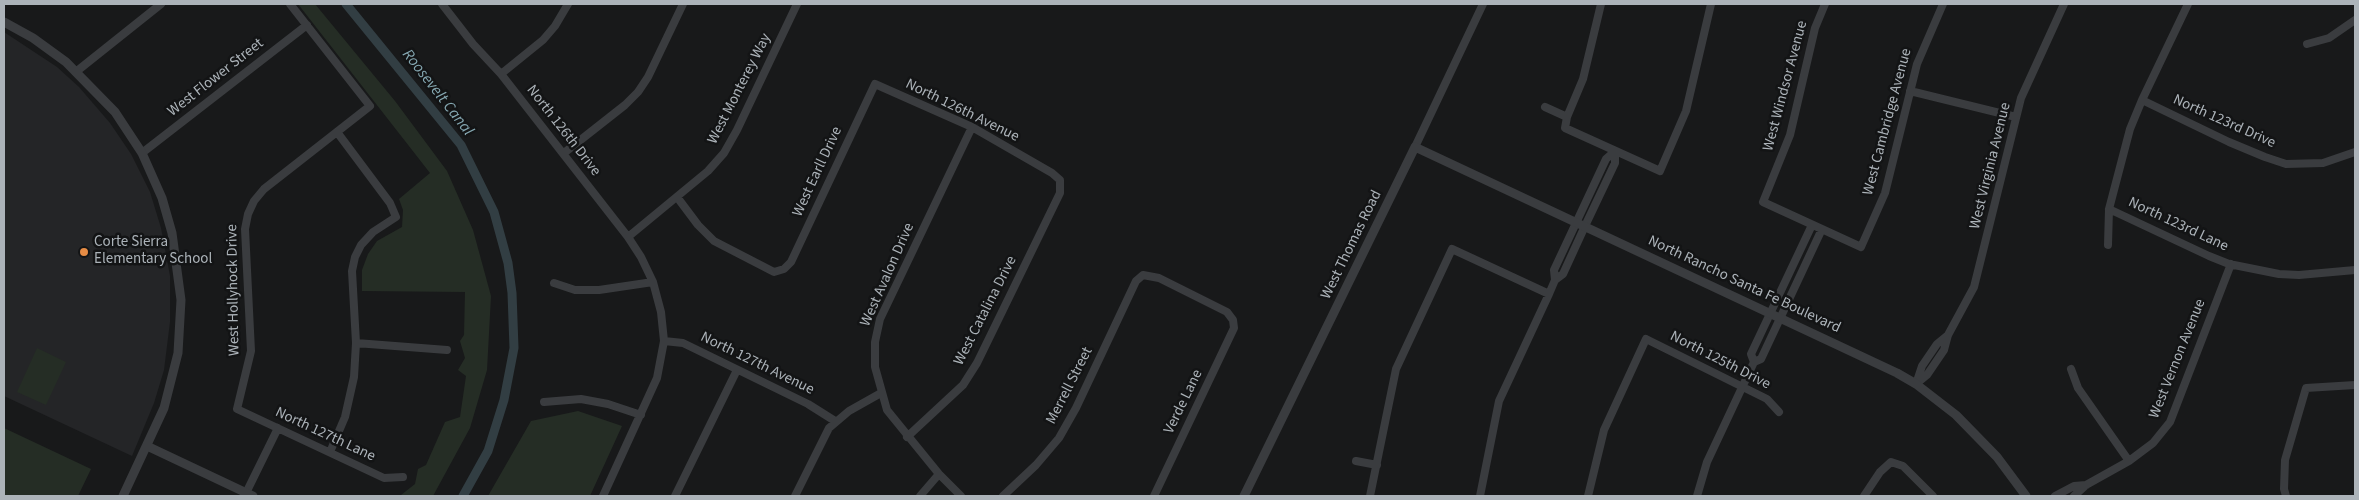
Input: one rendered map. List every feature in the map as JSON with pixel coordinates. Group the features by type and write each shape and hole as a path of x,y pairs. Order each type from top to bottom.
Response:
{"street":[{"path":"77,71 161,4"},
{"path":"290,4 307,25"},
{"name":"North 126th Drive","path":"442,4 473,44 501,74 628,237 641,257 652,282"},
{"path":"501,74 543,40 555,26 568,4"},
{"path":"564,154 625,105 638,92 648,77 683,4"},
{"name":"West Monterey Way","path":"628,237 708,171 724,153 737,130 797,4"},
{"name":"West Thomas Road","path":"1244,496 1483,4"},
{"path":"1601,4 1586,68 1567,117 1565,128 1660,171 1686,111 1711,4"},
{"name":"West Windsor Avenue","path":"1812,225 1763,202 1790,135 1812,40 1825,4"},
{"name":"West Cambridge Avenue","path":"1822,229 1861,247 1885,193 1923,47 1942,4"},
{"name":"West Virginia Avenue","path":"1916,384 1922,366 1937,344 1948,335 1968,300 1979,272 2016,117 2026,84 2064,4"},
{"path":"2108,245 2110,209 2122,155 2142,100 2188,4"},
{"path":"2308,44 2329,38 2355,20"},
{"path":"4,22 39,42 77,71 115,112 142,153 162,198 176,249 181,300 178,353 164,408 123,496"},
{"name":"West Hollyhock Drive","path":"237,408 251,351 245,229 248,214 254,201 264,188 370,106 307,25"},
{"name":"West Flower Street","path":"142,153 307,25"},
{"name":"West Earll Drive","path":"677,197 698,225 714,241 774,272 784,269 791,262 875,84"},
{"name":"North 126th Avenue","path":"875,84 972,127 1052,173 1060,180"},
{"path":"1910,91 2016,117"},
{"name":"North 123rd Drive","path":"2142,100 2247,150 2286,164 2323,163 2355,152"},
{"path":"1545,107 1567,117"},
{"name":"West Avalon Drive","path":"881,392 874,358 874,342 880,319 972,127"},
{"path":"330,452 345,417 354,377 356,343 352,272 355,257 361,245 373,232 396,217 390,203 336,132"},
{"name":"North Rancho Santa Fe Boulevard","path":"1415,147 1882,365 1916,384 1956,415 1978,436 2026,496"},
{"path":"1480,496 1499,401 1550,294 1555,280 1554,270 1576,222 1606,159 1615,151"},
{"path":"1555,280 1563,274 1615,163 1615,151"},
{"name":"West Catalina Drive","path":"907,436 963,385 977,363 1060,193 1060,180"},
{"name":"North 123rd Lane","path":"2110,209 2208,256 2231,264 2279,274 2299,275 2355,270"},
{"path":"1697,496 1707,462 1742,386 1754,362 1760,359 1822,229 1812,225 1751,354 1754,362"},
{"path":"1370,496 1396,369 1452,250 1550,294"},
{"name":"West Vernon Avenue","path":"2074,496 2086,485 2129,461 2153,443 2170,422 2231,264"},
{"name":"Verde Lane","path":"1144,275 1159,278 1227,312 1233,320 1234,328 1154,496"},
{"name":"Merrell Street","path":"1003,496 1036,465 1059,438 1076,408 1136,281 1144,275"},
{"path":"554,283 575,290 598,290 652,282 661,312 664,341 657,378 603,496"},
{"name":"North 125th Drive","path":"1588,496 1604,430 1646,339 1766,398 1779,412"},
{"name":"North 127th Avenue","path":"664,341 683,343 808,404 835,421"},
{"path":"356,343 447,350"},
{"path":"2071,369 2078,388 2129,461"},
{"path":"676,496 737,370"},
{"path":"2286,496 2284,489 2285,460 2306,388 2355,385"},
{"path":"795,496 829,428 835,421 881,392 887,410 939,474 961,496"},
{"path":"544,402 581,399 608,404 641,416"},
{"name":"North 127th Lane","path":"237,408 384,478 403,477"},
{"path":"147,446 250,494 278,428"},
{"path":"1356,461 1377,466"},
{"path":"1864,496 1880,472 1891,462 1903,466 1933,496"},
{"path":"920,496 939,474"},
{"name":"West Vernon Avenue","path":"2055,496 2074,486 2086,485"}],"shaded area":[{"path":"298,4 315,4 395,101 447,171 473,230 491,296 487,370 470,428 433,496 401,495 415,484 418,469 426,465 445,422 460,417 466,376 458,370 465,358 460,341 464,335 465,292 362,291 362,270 368,254 377,241 402,227 403,210 399,199 430,173"},
{"name":"Corte Sierra Elementary School","path":"4,32 57,67 79,87 110,123 131,154 150,192 161,228 170,276 170,322 164,370 154,403 132,456 4,396"},
{"path":"37,348 66,362 46,405 17,392"},
{"path":"578,411 622,426 590,496 488,496 531,421"},
{"path":"4,428 91,469 78,496 4,496"}],"waterway":[{"name":"Roosevelt Canal","path":"346,4 461,145 494,212 508,263 512,293 514,348 504,400 488,451 463,496"}],"place":[{"name":"Corte Sierra Elementary School","path":"84,252"}]}
